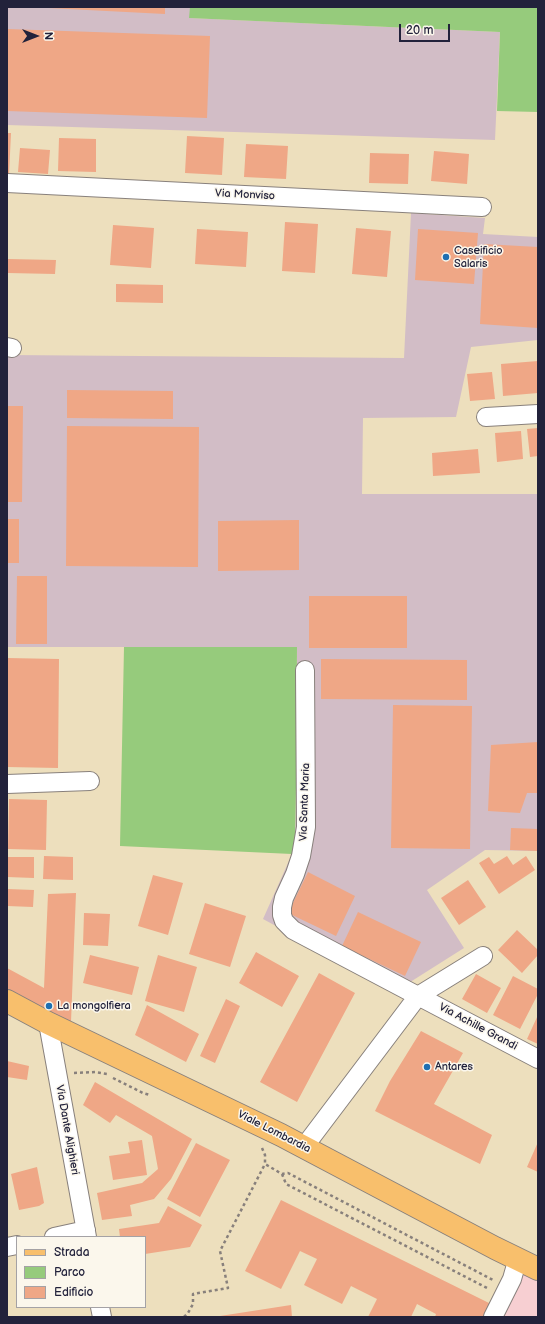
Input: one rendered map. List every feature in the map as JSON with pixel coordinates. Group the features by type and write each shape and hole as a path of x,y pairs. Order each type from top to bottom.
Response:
{"main road":[{"name":"Viale Lombardia","path":"7,1001 48,1024 304,1147 495,1248 538,1269"}],"street":[{"name":"Via Monviso","path":"7,183 482,207"},
{"path":"486,417 538,414"},
{"name":"Via Santa Maria","path":"305,670 306,827 304,846 298,866 282,906 284,920 293,930 418,996"},
{"path":"7,784 90,781"},
{"path":"304,1147 418,996 483,956"},
{"name":"Via Achille Grandi","path":"418,996 538,1059"},
{"name":"Via Dante Alighieri","path":"48,1024 86,1234"},
{"path":"65,1236 86,1234"},
{"path":"493,1317 512,1279 518,1258"}],"path":[{"path":"184,1317 193,1304 192,1294 228,1288 220,1251 265,1164"},
{"path":"494,1280 288,1174 282,1174 286,1184 489,1289 494,1288"}],"shaded area":[{"path":"7,7 190,7 190,18 500,32 495,140 7,125"},
{"path":"411,213 485,218 483,234 538,237 538,340 471,347 456,417 363,418 362,494 538,494 538,851 485,850 427,890 464,948 396,991 263,919 292,854 295,837 297,647 7,647 7,355 404,358"},
{"path":"514,1262 538,1274 538,1317 490,1317"}],"green space":[{"path":"190,7 538,7 538,112 497,111 500,32 189,18"},
{"path":"124,647 297,647 295,837 292,854 120,846"}],"building":[{"path":"165,7 165,14 48,8"},
{"path":"7,29 210,36 207,118 7,111"},
{"path":"7,133 11,133 9,175 7,175"},
{"path":"187,136 224,138 222,175 185,173"},
{"path":"59,138 96,139 96,172 58,171"},
{"path":"246,144 288,146 286,179 244,177"},
{"path":"20,148 50,150 48,174 18,172"},
{"path":"434,151 469,154 467,184 431,181"},
{"path":"370,153 409,154 408,184 369,183"},
{"path":"285,222 318,224 315,273 282,271"},
{"path":"113,225 154,228 151,268 110,265"},
{"path":"356,228 391,231 387,277 352,274"},
{"path":"197,229 248,232 246,267 195,264"},
{"name":"Caseificio Salaris","path":"418,229 478,233 474,284 415,280"},
{"path":"484,244 538,247 538,328 480,324"},
{"path":"8,259 56,260 55,274 8,273"},
{"path":"116,284 163,285 163,303 116,302"},
{"path":"538,361 538,393 503,396 501,364"},
{"path":"492,372 495,399 470,401 467,374"},
{"path":"67,390 173,391 173,419 67,418"},
{"path":"7,406 23,406 22,502 7,502"},
{"path":"67,426 199,427 198,567 66,566"},
{"path":"538,428 538,456 530,457 527,429"},
{"path":"521,431 523,459 497,462 495,433"},
{"path":"478,449 480,473 433,476 432,453"},
{"path":"7,519 19,519 19,563 7,563"},
{"path":"299,520 299,570 218,571 218,521"},
{"path":"17,576 47,576 47,644 16,644"},
{"path":"309,596 407,596 407,648 309,648"},
{"path":"7,658 59,659 58,768 7,767"},
{"path":"321,659 467,660 467,700 321,699"},
{"path":"393,705 472,706 470,849 391,848"},
{"path":"538,742 538,793 527,793 520,813 488,811 491,745"},
{"path":"9,799 47,800 46,850 8,849"},
{"path":"511,828 538,829 538,851 510,850"},
{"path":"44,856 73,857 73,880 43,879"},
{"path":"507,856 513,865 526,856 535,870 499,894 479,863 489,857 494,864"},
{"path":"7,857 34,857 34,878 7,877"},
{"path":"308,872 355,896 336,936 288,913"},
{"path":"153,875 183,883 168,935 138,926"},
{"path":"468,880 486,907 459,925 441,898"},
{"path":"7,889 34,890 33,907 7,906"},
{"path":"76,893 71,1022 7,989 7,968 44,988 48,894"},
{"path":"205,903 246,916 230,967 189,954"},
{"path":"358,912 421,942 405,976 342,946"},
{"path":"84,913 110,914 108,946 83,945"},
{"path":"517,930 538,950 538,955 522,973 498,950"},
{"path":"256,952 299,976 282,1007 239,983"},
{"path":"90,955 139,967 132,995 83,983"},
{"path":"158,955 197,967 184,1012 145,1001"},
{"path":"319,973 355,993 297,1102 260,1082"},
{"path":"476,974 501,988 487,1013 462,999"},
{"path":"513,976 538,989 538,994 520,1029 493,1015"},
{"path":"226,999 240,1006 215,1063 200,1056"},
{"path":"147,1005 199,1034 186,1062 135,1035"},
{"path":"538,1015 538,1044 527,1039"},
{"path":"421,1031 463,1053 434,1104 492,1135 480,1164 375,1111 390,1081"},
{"path":"7,1061 29,1066 27,1080 7,1077"},
{"path":"95,1082 192,1139 171,1179 154,1199 130,1205 132,1216 102,1220 97,1193 142,1183 158,1169 152,1136 116,1115 110,1123 83,1105"},
{"path":"142,1140 147,1175 113,1180 109,1156 130,1153 128,1142"},
{"path":"538,1142 538,1172 527,1167"},
{"path":"196,1143 230,1160 200,1217 167,1199"},
{"path":"37,1167 44,1203 39,1206 19,1210 11,1174"},
{"path":"281,1200 491,1304 484,1317 435,1317 436,1314 417,1304 411,1317 368,1317 377,1299 351,1286 342,1304 304,1285 317,1259 300,1251 281,1289 245,1271"},
{"path":"168,1206 202,1225 190,1247 146,1254 146,1236 120,1236 119,1229 159,1223"},
{"path":"291,1305 292,1317 220,1317 220,1316"}],"place":[{"name":"Caseificio Salaris","path":"446,257"},
{"name":"La mongolfiera","path":"49,1006"},
{"name":"Antares","path":"427,1067"}]}
